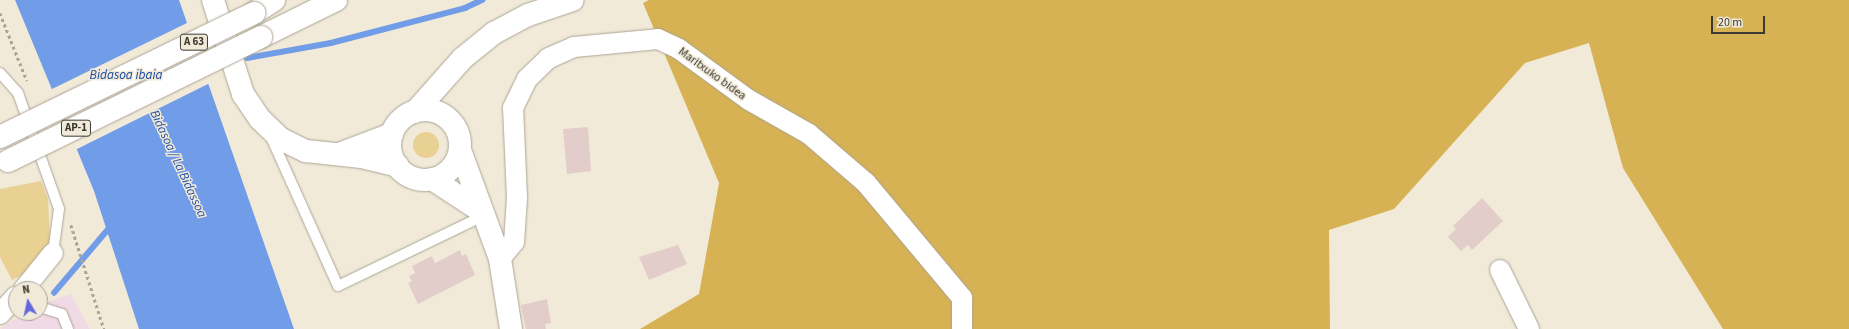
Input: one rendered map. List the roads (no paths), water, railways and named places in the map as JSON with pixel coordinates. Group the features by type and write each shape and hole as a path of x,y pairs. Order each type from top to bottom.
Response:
{"main road":[{"path":"213,0 243,94 264,123 281,139 306,151 398,166"},
{"name":"A 63","path":"134,71 254,13 274,0"},
{"name":"A 63","path":"143,95 336,0"},
{"path":"482,214 432,179 413,178 398,166 392,156 392,134 401,120 415,112 450,73 478,45 510,23 573,0"},
{"name":"AP-1","path":"0,137 134,71"},
{"path":"450,73 450,120 458,134 460,150 482,214 500,259 511,329"},
{"name":"AP-1","path":"4,163 143,95"},
{"path":"415,112 430,110 450,120"},
{"path":"336,155 392,134"},
{"path":"432,179 450,169 460,150"}],"street":[{"name":"Maritxuko bidea","path":"500,259 514,242 517,198 513,108 528,79 549,58 574,47 658,39 679,49 749,100 809,134 866,183 962,298 962,329"},
{"path":"30,281 53,253"},
{"path":"1500,270 1529,329"}],"lane":[{"path":"0,74 18,93 59,208 53,253"},
{"path":"264,123 338,286 482,214"},
{"path":"48,310 62,314 68,329"}],"water":[{"name":"Bidasoa ibaia","path":"15,0 179,0 294,329 139,329 94,191"}],"waterway":[{"path":"247,58 331,43 465,8 482,0"},
{"path":"54,293 111,226"}],"water label":[{"name":"Bidasoa / La Bidassoa","path":"178,164"}]}
